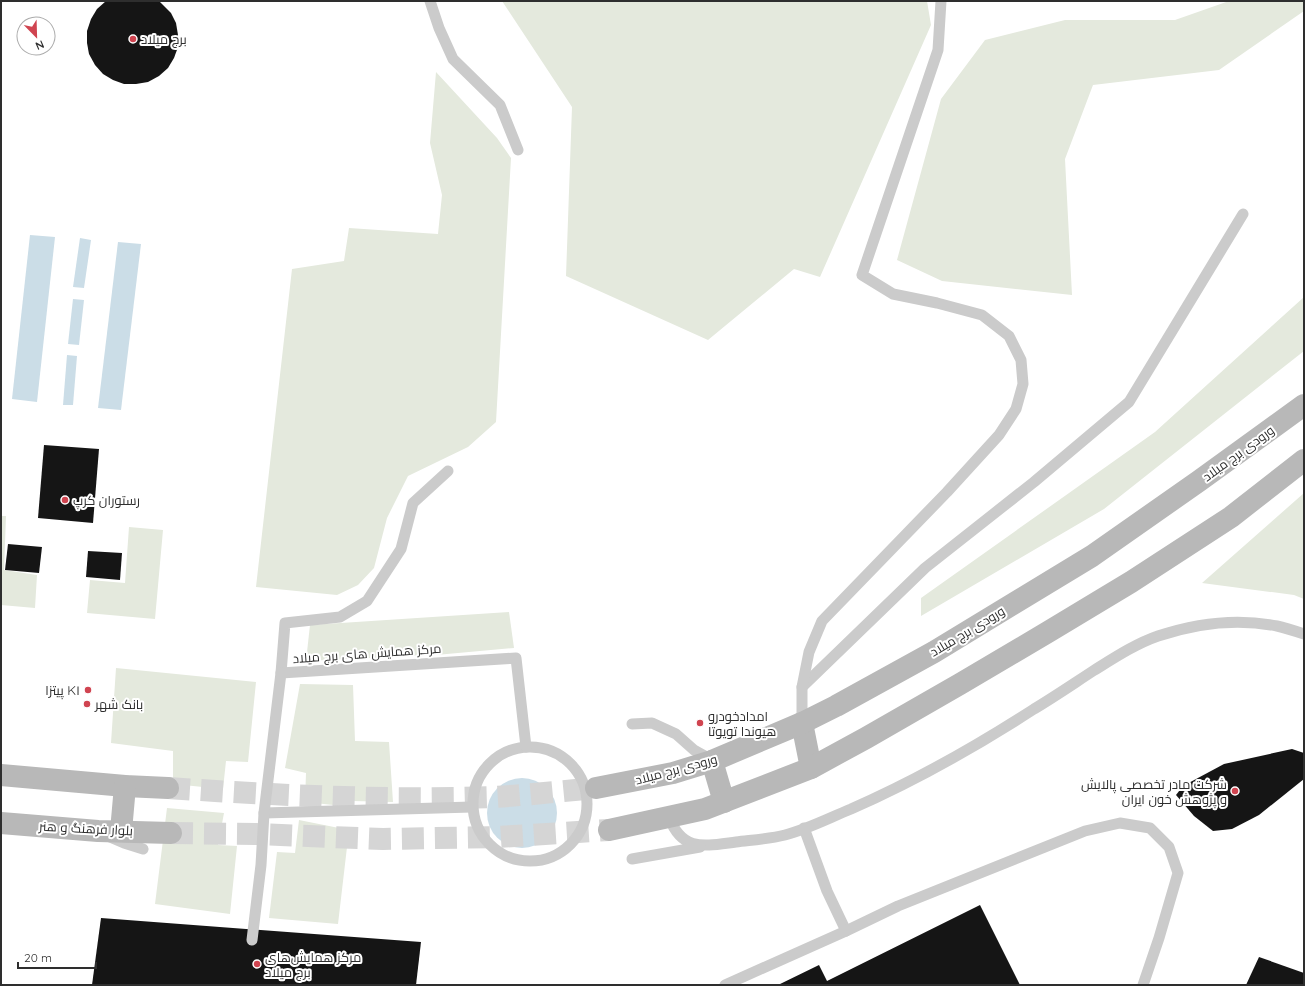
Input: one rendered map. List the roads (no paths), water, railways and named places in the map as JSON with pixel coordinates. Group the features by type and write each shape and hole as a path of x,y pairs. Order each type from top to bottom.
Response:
{"street":[{"name":"ورودی برج میلاد","path":"596,788 673,773 712,761 802,723 836,706 934,652 1092,556 1200,481 1304,404"},
{"path":"609,830 705,809 811,768 940,696 1131,582 1231,517 1304,460"},
{"path":"802,723 811,768"},
{"path":"712,761 724,802"},
{"path":"1,775 124,786 168,788"},
{"path":"121,830 124,786"},
{"name":"بلوار فرهنگ و هنر","path":"1,823 98,831 121,830 171,833"}],"lane":[{"path":"430,1 439,28 453,59 500,105 518,150"},
{"path":"802,723 802,687 809,652 822,621 947,492 999,435 1016,409 1023,384 1021,360 1009,336 982,315 937,302 893,294 862,275 938,50 941,1"},
{"path":"802,687 925,568 1034,482 1129,402 1243,214"},
{"path":"280,673 285,623 340,617 367,601 401,549 413,503 448,471"},
{"path":"632,859 705,846 760,840 785,835 871,800 950,761 1125,651 1158,636 1203,624 1240,622 1277,626 1304,634"},
{"name":"مرکز همایش های برج میلاد","path":"252,940 261,865 264,813 280,673 516,658 526,747"},
{"path":"632,724 652,723 676,734 694,750 712,761"},
{"path":"526,747 544,748 560,755 575,768 584,786 587,805 584,824 574,841 559,853 540,860 521,861 502,854 487,842 476,826 472,807 474,789 482,773 493,760 509,751 526,747"},
{"path":"264,813 472,807"},
{"path":"668,817 672,827 679,836 690,843 705,846"},
{"path":"725,985 846,932 898,906 1084,831 1120,823 1150,828 1169,847 1178,873 1160,938 1143,985"},
{"path":"804,828 827,891 846,932"},
{"path":"98,831 124,843 143,849"}],"water":[{"path":"30,235 55,237 37,402 12,399"},
{"path":"80,238 91,240 84,288 73,287"},
{"path":"118,242 141,244 121,410 98,408"},
{"path":"73,299 84,300 79,345 68,344"},
{"path":"67,355 77,356 73,405 63,405"},
{"path":"522,778 535,781 547,788 554,800 557,813 554,826 547,838 535,845 522,848 509,845 497,838 490,826 487,813 490,800 497,788 509,781"}],"tunnel":[{"path":"168,788 371,798 494,797 596,788"},
{"path":"171,833 256,834 383,839 498,837 609,830"}],"place":[{"name":"برج میلاد","path":"133,39"},
{"name":"رستوران کرپ","path":"65,500"},
{"name":"پیتزا K۱","path":"88,690"},
{"name":"بانک شهر","path":"87,704"},
{"name":"امدادخودرو هیوندا تویوتا","path":"700,723"},
{"name":"شرکت مادر تخصصی پالایش و پژوهش خون ایران","path":"1235,791"},
{"name":"مرکز همایش‌های برج میلاد","path":"257,964"}]}
